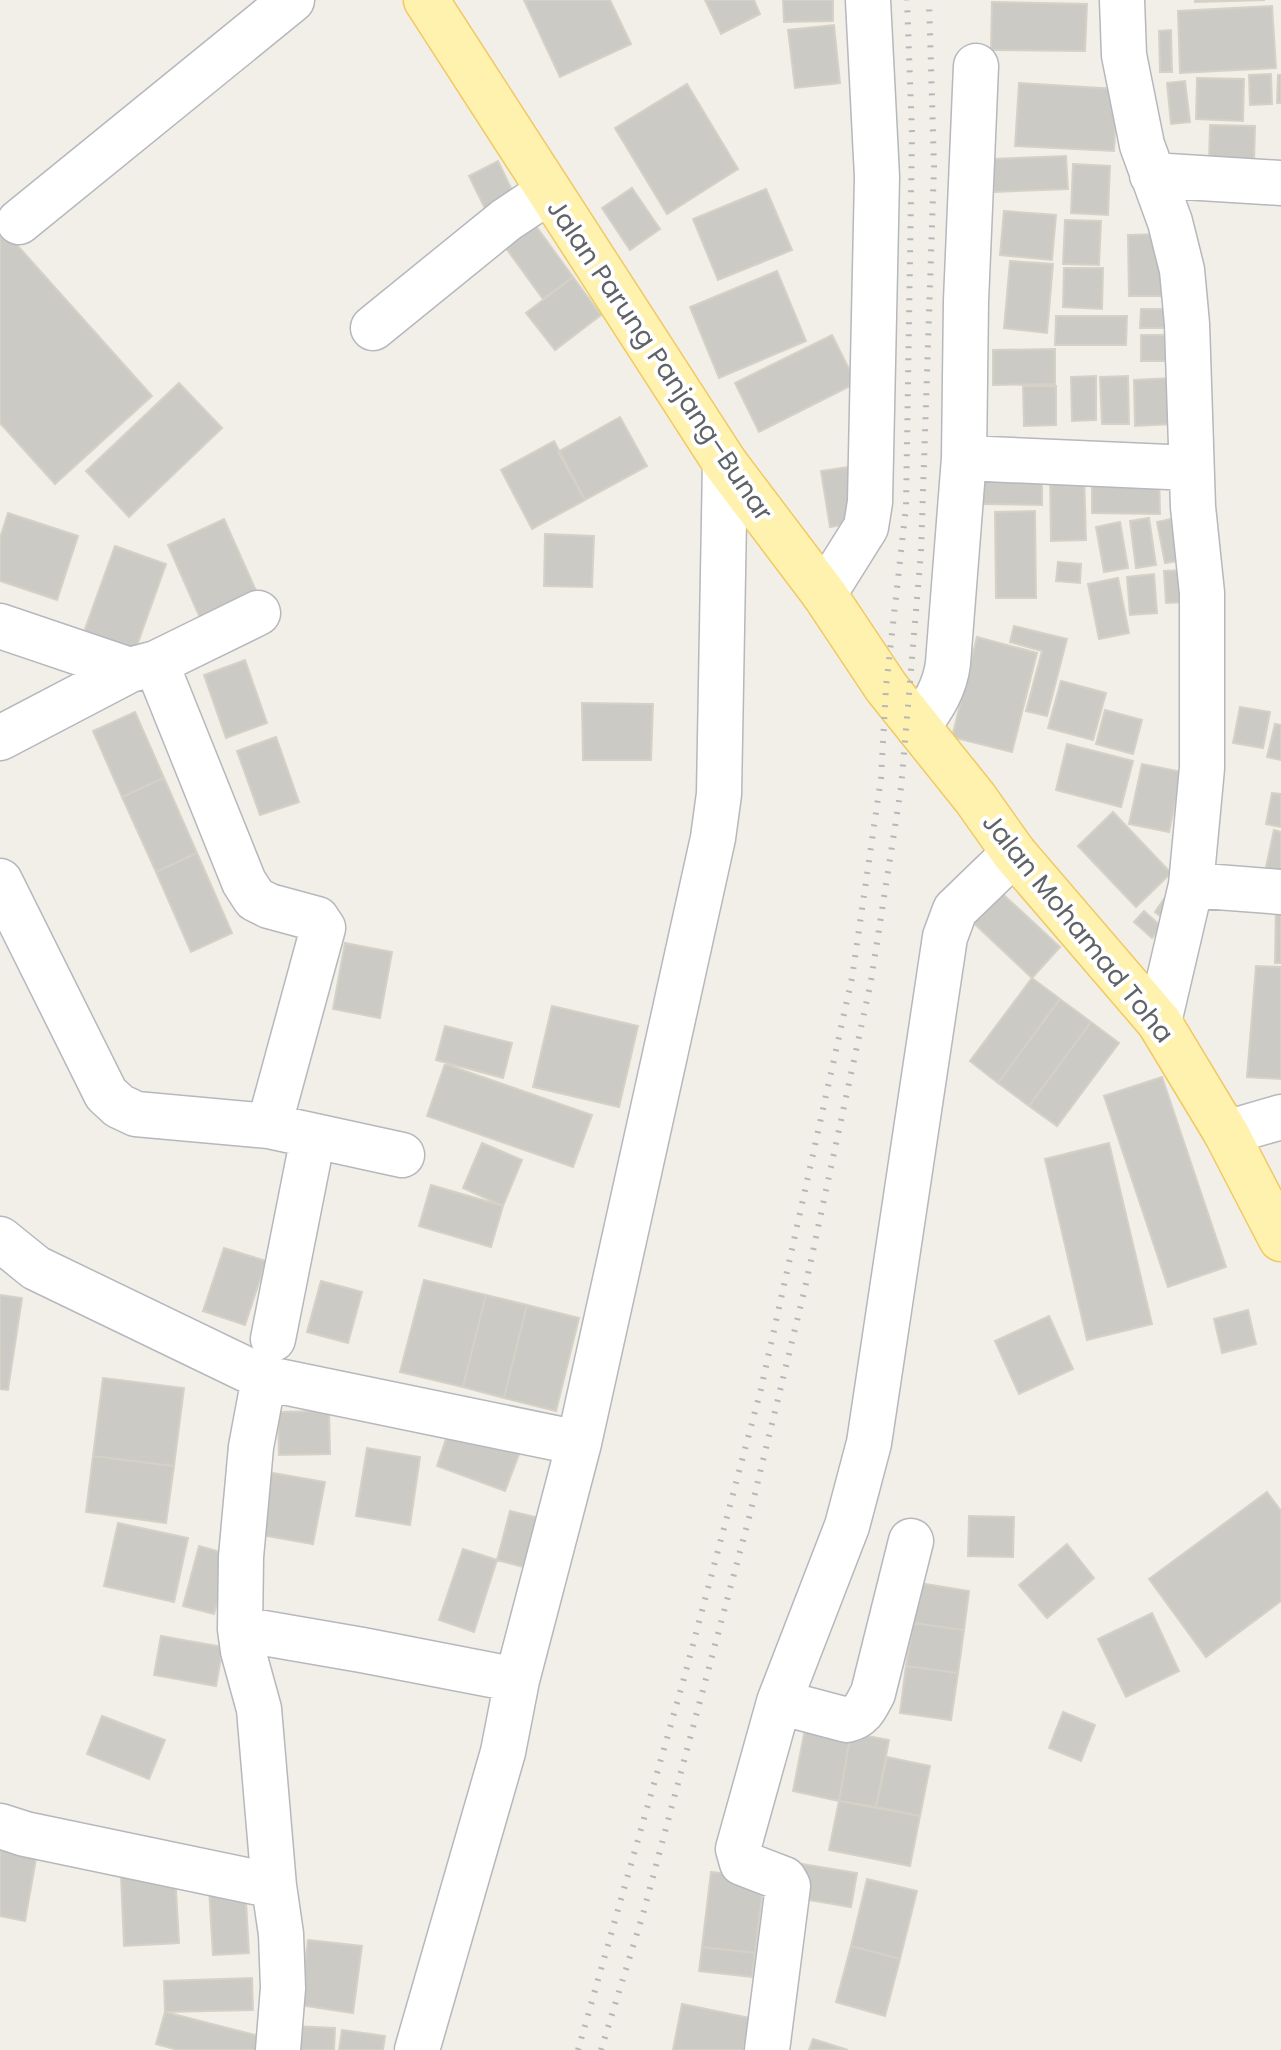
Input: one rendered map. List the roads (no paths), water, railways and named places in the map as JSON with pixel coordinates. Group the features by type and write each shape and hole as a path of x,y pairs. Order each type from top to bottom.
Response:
{"main road":[{"name":"Jalan Parung Panjang–Bunar","path":"426,0 725,463 824,594 886,687 912,720"},
{"name":"Jalan Mohamad Toha","path":"912,720 975,798 1014,853 1159,1022 1226,1133 1281,1239"}],"street":[{"path":"19,222 292,0"},
{"path":"824,594 866,527 870,502 877,177 868,0"},
{"path":"1122,0 1124,55 1142,145 1170,222 1182,270 1187,324 1191,468 1202,593 1202,768 1191,885 1159,1022"},
{"path":"912,720 946,680 964,458 966,301 976,66"},
{"path":"1152,175 1281,183"},
{"path":"373,328 506,220 548,192"},
{"path":"964,458 1191,468"},
{"path":"417,2050 503,1752 517,1680 579,1443 713,838 719,794 725,463"},
{"path":"0,738 143,666 258,613"},
{"path":"0,626 143,666 255,899 317,919 323,928 269,1126"},
{"path":"767,2050 788,1886 784,1879 742,1863 738,1849 779,1702 847,1526 869,1443 945,937 955,910 1014,853"},
{"path":"0,881 106,1094 119,1106 136,1114 269,1126 402,1155"},
{"path":"1191,885 1281,892"},
{"path":"1226,1133 1281,1117"},
{"path":"278,2050 283,1988 281,1934 259,1709 240,1629 241,1557 251,1447 313,1137"},
{"path":"0,1239 36,1268 268,1358 579,1443"},
{"path":"779,1702 847,1720 864,1712 873,1693 911,1541"},
{"path":"240,1629 517,1680"},
{"path":"0,1826 40,1838 274,1886"}],"railway":[{"path":"578,2050 683,1682 761,1389 852,978 881,778 886,687 906,507 912,134 907,0"},
{"path":"601,2050 643,1914 749,1518 805,1288 871,981 901,788 921,552 934,166 929,0"}]}
